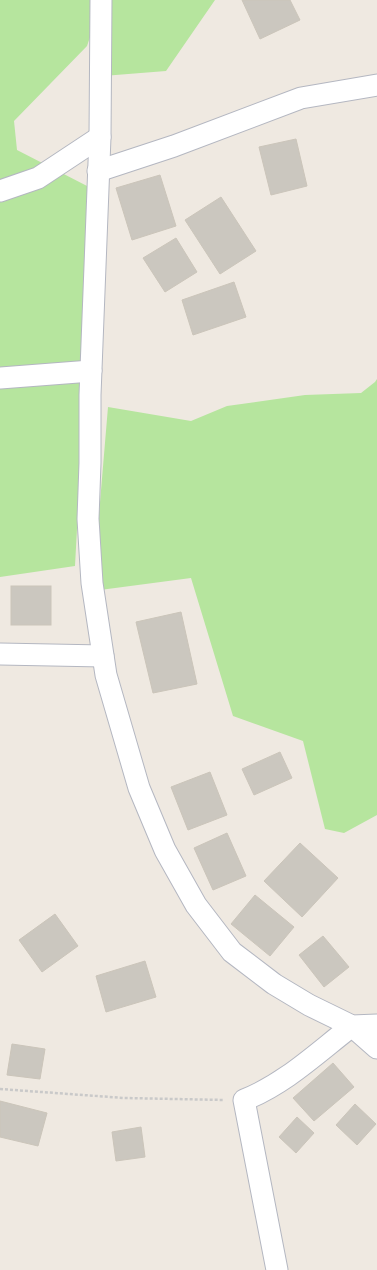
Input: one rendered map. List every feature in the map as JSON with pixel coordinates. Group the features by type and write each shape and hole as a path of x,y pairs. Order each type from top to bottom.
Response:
{"street":[{"path":"101,0 100,137 91,371 88,519 92,584 106,675 139,788 165,850 196,905 232,952 274,984 308,1005 352,1026 377,1048"},
{"path":"98,171 174,146 302,98 377,85"},
{"path":"0,192 38,178 100,137"},
{"path":"0,378 91,371"},
{"path":"0,654 103,656"},
{"path":"277,1270 244,1100 259,1094 285,1078 352,1026 377,1025"}],"path":[{"path":"0,1089 124,1098 244,1100"}],"green space":[{"path":"0,0 215,0 166,71 103,76 92,31 87,46 14,121 17,150 89,187 83,417 75,566 0,577"},
{"path":"377,379 377,815 344,833 325,829 303,741 233,716 191,578 100,590 98,526 108,407 191,421 227,406 305,395 361,393"}],"building":[{"path":"242,0 290,0 300,20 260,39"},
{"path":"296,139 307,186 271,195 259,147"},
{"path":"160,175 176,226 132,240 116,188"},
{"path":"221,197 256,251 220,274 185,220"},
{"path":"176,238 197,272 165,292 143,258"},
{"path":"234,282 246,317 193,335 182,300"},
{"path":"11,586 51,586 51,625 11,625"},
{"path":"181,612 197,684 153,693 136,622"},
{"path":"280,752 292,778 254,795 242,769"},
{"path":"210,772 227,815 188,830 171,787"},
{"path":"227,833 246,876 213,890 194,848"},
{"path":"300,843 338,878 302,917 264,881"},
{"path":"255,895 294,927 270,956 231,924"},
{"path":"55,914 78,946 42,972 19,940"},
{"path":"323,936 349,967 324,987 299,955"},
{"path":"145,961 156,997 106,1012 96,976"},
{"path":"12,1044 45,1049 40,1079 7,1075"},
{"path":"333,1063 354,1087 314,1121 293,1098"},
{"path":"0,1101 47,1113 38,1146 0,1137"},
{"path":"355,1104 376,1124 357,1145 336,1125"},
{"path":"297,1117 314,1133 296,1153 279,1137"},
{"path":"141,1127 145,1157 116,1161 112,1132"}]}
